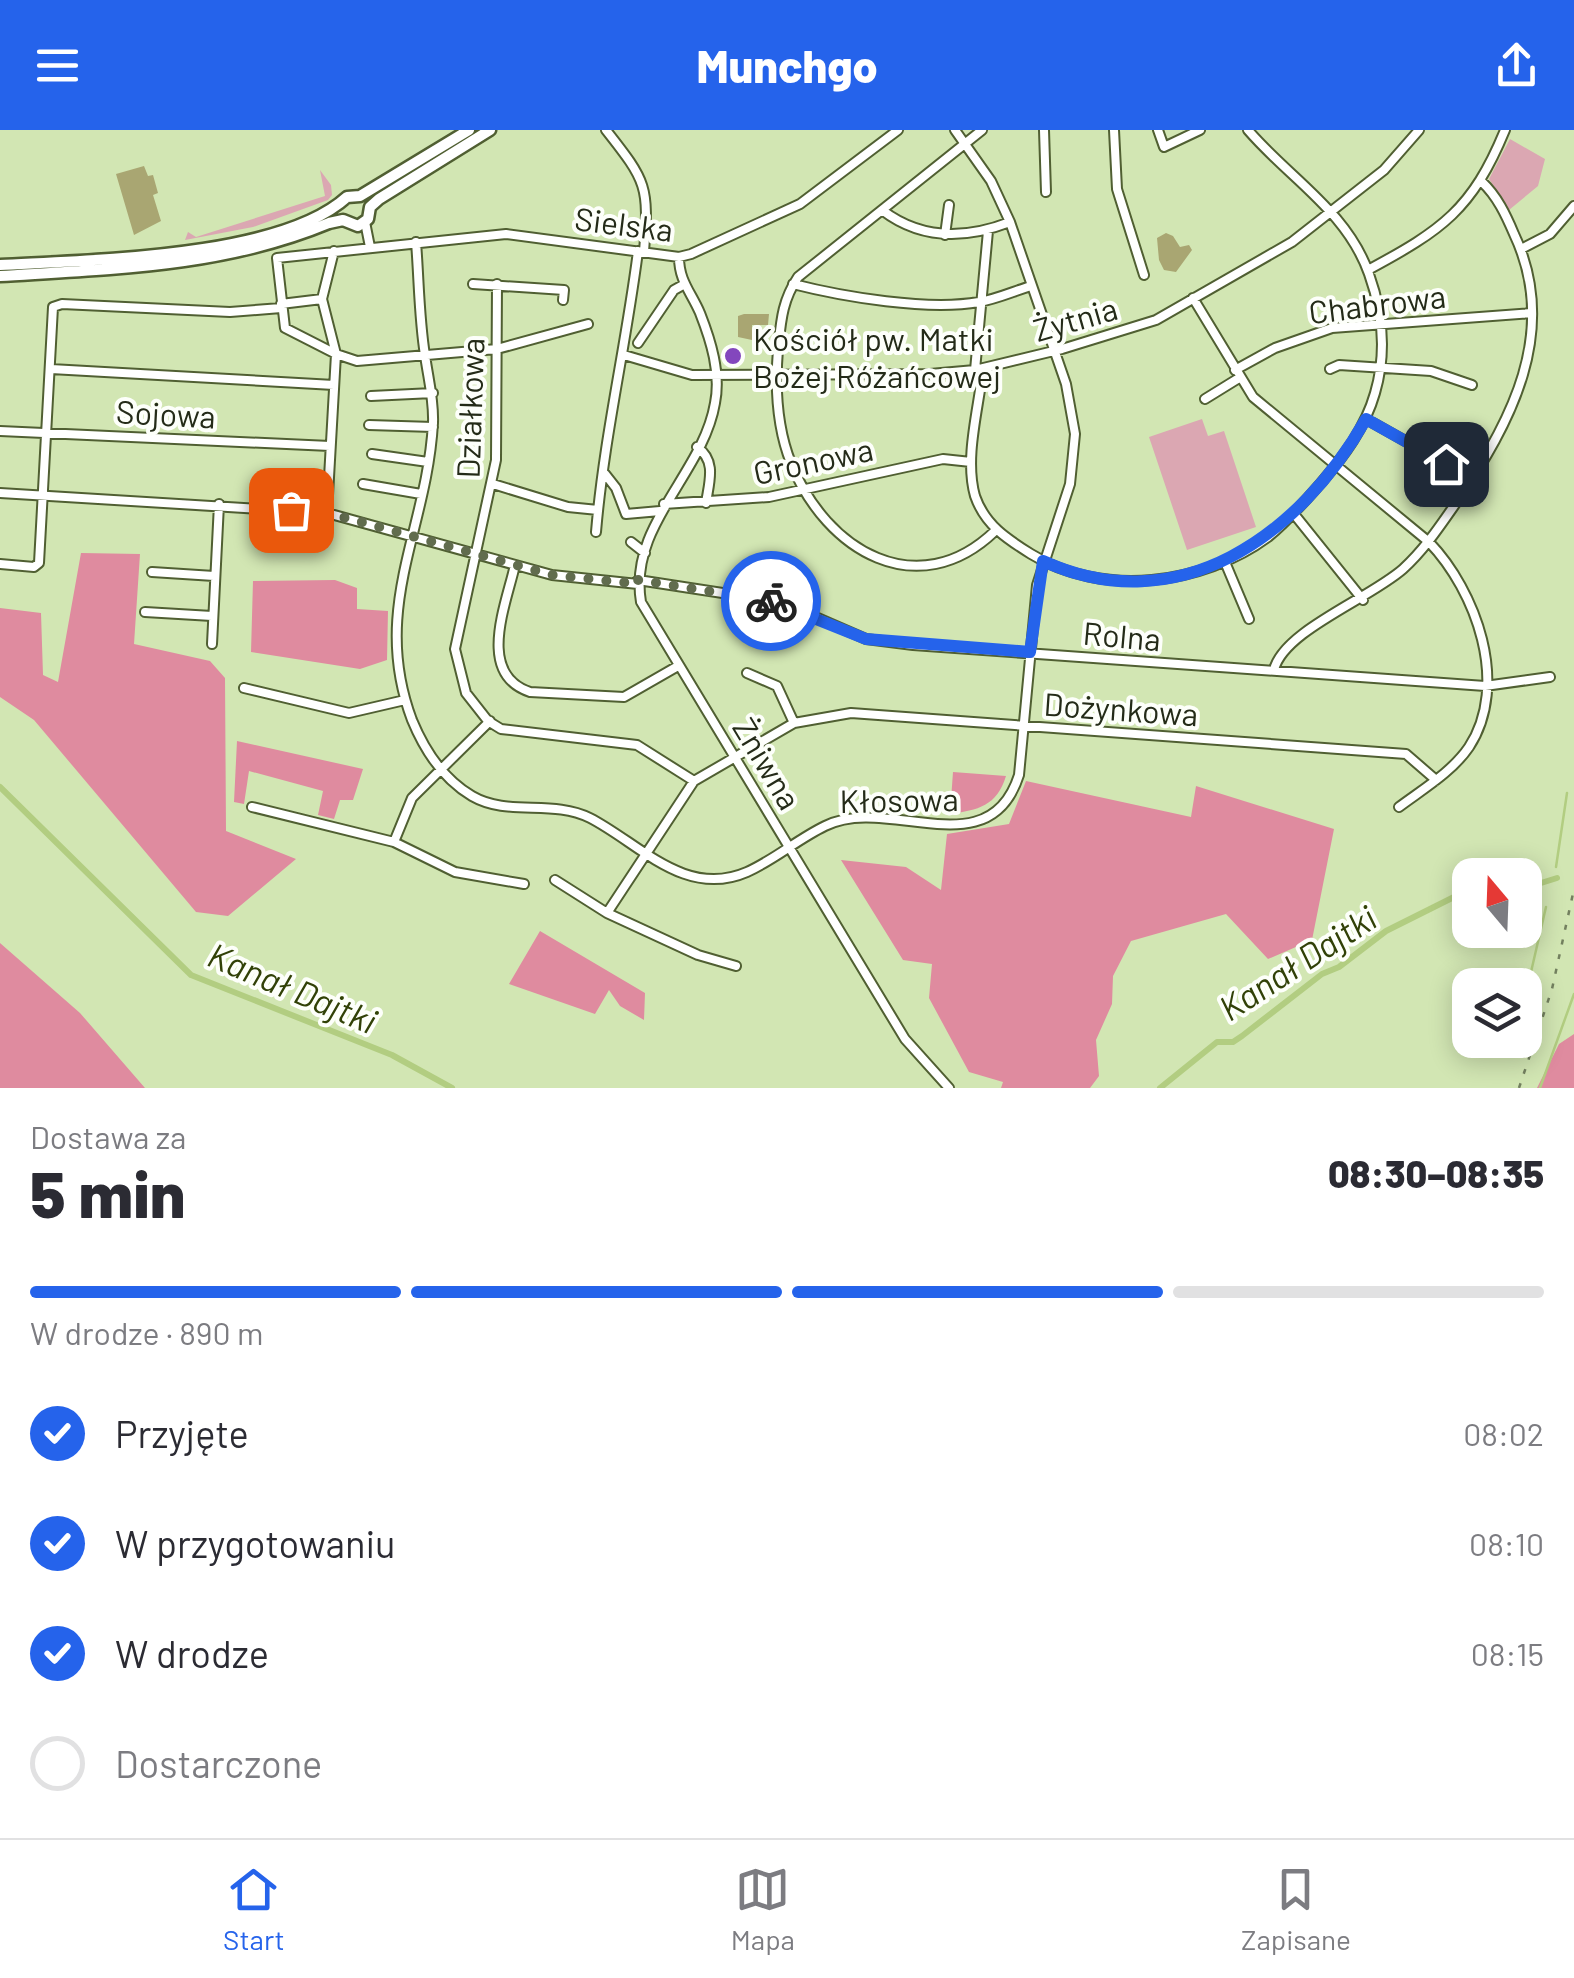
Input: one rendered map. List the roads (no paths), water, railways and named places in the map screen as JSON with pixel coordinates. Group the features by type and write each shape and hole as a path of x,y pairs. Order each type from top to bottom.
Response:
{"main road":[{"path":"0,265 190,252 274,232 340,207 348,197 360,196 469,130"},
{"path":"0,276 189,263 240,253 342,220 361,224 370,207 490,130"},
{"path":"360,196 370,207"},
{"path":"340,207 342,220"}],"street":[{"path":"596,532 610,411 624,355 647,193 636,168 606,130"},
{"name":"Sielska","path":"281,306 277,258 370,246 506,234 679,256 782,215 898,130"},
{"name":"Kłosowa","path":"416,242 433,427 394,635 405,700 417,732 442,770 474,797 512,808 573,812 590,818 672,870 709,879 748,872 846,818 954,824 984,818 1008,802 1018,775 1043,561 1070,484 1074,454 1072,410 1010,222 991,181 955,130"},
{"path":"982,130 793,284 783,300 776,374 786,449 804,490 846,538 888,564 928,567 964,556 996,530"},
{"path":"1044,130 1046,192"},
{"path":"1114,130 1117,190 1144,275"},
{"path":"1158,130 1164,146 1200,130"},
{"path":"988,231 970,462 976,499 996,530 1043,561 1082,574 1124,580 1178,576 1226,562 1266,538 1294,514 1336,466 1366,419 1380,368 1381,323 1368,270 1332,212 1248,130"},
{"name":"Żytnia","path":"624,355 692,375 930,374 979,369 1054,351 1156,320 1292,242 1384,170 1419,130"},
{"path":"1368,270 1437,230 1460,210 1482,182 1505,130"},
{"path":"1274,670 1285,647 1298,636 1363,600 1407,566 1473,478 1520,391 1532,342 1532,313 1521,249 1504,213 1482,182"},
{"path":"945,235 949,205"},
{"path":"1521,249 1550,234 1574,206"},
{"path":"882,210 893,218 945,235 988,231 1010,222"},
{"path":"361,224 370,246"},
{"path":"327,513 336,354 322,299 334,252"},
{"path":"638,582 644,553 662,508 710,422 717,374 699,310 682,284 679,256"},
{"path":"473,284 564,290 564,300"},
{"name":"Działkowa","path":"490,721 466,693 456,664 456,638 493,484 496,284"},
{"path":"638,344 682,284"},
{"path":"793,284 864,298 982,302 1031,286"},
{"path":"1194,298 1252,397 1428,542 1453,571 1474,611 1484,648 1482,718 1456,764 1399,806"},
{"path":"0,564 34,566 40,562 53,308 62,304 230,312 322,299"},
{"path":"281,306 282,322 290,334 336,354 370,362 498,349 588,324"},
{"name":"Chabrowa","path":"1205,399 1237,374 1318,331 1532,313"},
{"path":"1330,369 1339,364 1431,371 1472,385"},
{"path":"51,369 334,385"},
{"path":"372,396 432,393"},
{"path":"1366,419 1473,478"},
{"path":"369,426 433,427"},
{"name":"Sojowa","path":"0,431 330,446"},
{"path":"698,447 711,463 706,503"},
{"path":"372,454 428,462"},
{"name":"Gronowa","path":"605,474 616,488 626,514 804,490 922,462 970,462"},
{"path":"363,484 421,494"},
{"path":"493,484 568,507 598,510"},
{"name":"Rolna","path":"0,493 327,513 569,578 638,582 780,602 866,639 1485,686 1550,677"},
{"path":"212,644 219,504"},
{"path":"1294,514 1363,600"},
{"path":"631,542 644,553"},
{"path":"1226,562 1249,619"},
{"path":"514,565 497,647 504,673 515,686 530,692 624,697 678,666"},
{"path":"152,572 214,576"},
{"name":"Żniwna","path":"638,582 650,623 735,754 905,1039 949,1088"},
{"path":"144,612 212,616"},
{"path":"747,672 777,686 794,723"},
{"path":"244,688 349,713 405,700"},
{"name":"Dożynkowa","path":"608,913 694,781 794,723 851,713 1406,754 1436,780"},
{"path":"394,842 412,798 490,721 502,729 534,735 638,745 694,781"},
{"path":"252,807 394,842 455,872 524,884"},
{"path":"554,880 608,913 698,955 736,966"}],"waterway":[{"name":"Kanał Dajtki","path":"0,787 191,975 392,1055 452,1088"},
{"path":"1556,867 1567,793"},
{"name":"Kanał Dajtki","path":"1542,883 1557,878"},
{"name":"Kanał Dajtki","path":"1160,1088 1217,1042 1233,1042 1386,931 1452,898"},
{"path":"1532,968 1546,907"},
{"path":"1540,1088 1574,994"}],"railway":[{"path":"1519,1088 1552,989 1574,889"}],"place":[{"name":"Kościół pw. Matki Bożej Różańcowej","path":"733,356"}]}
